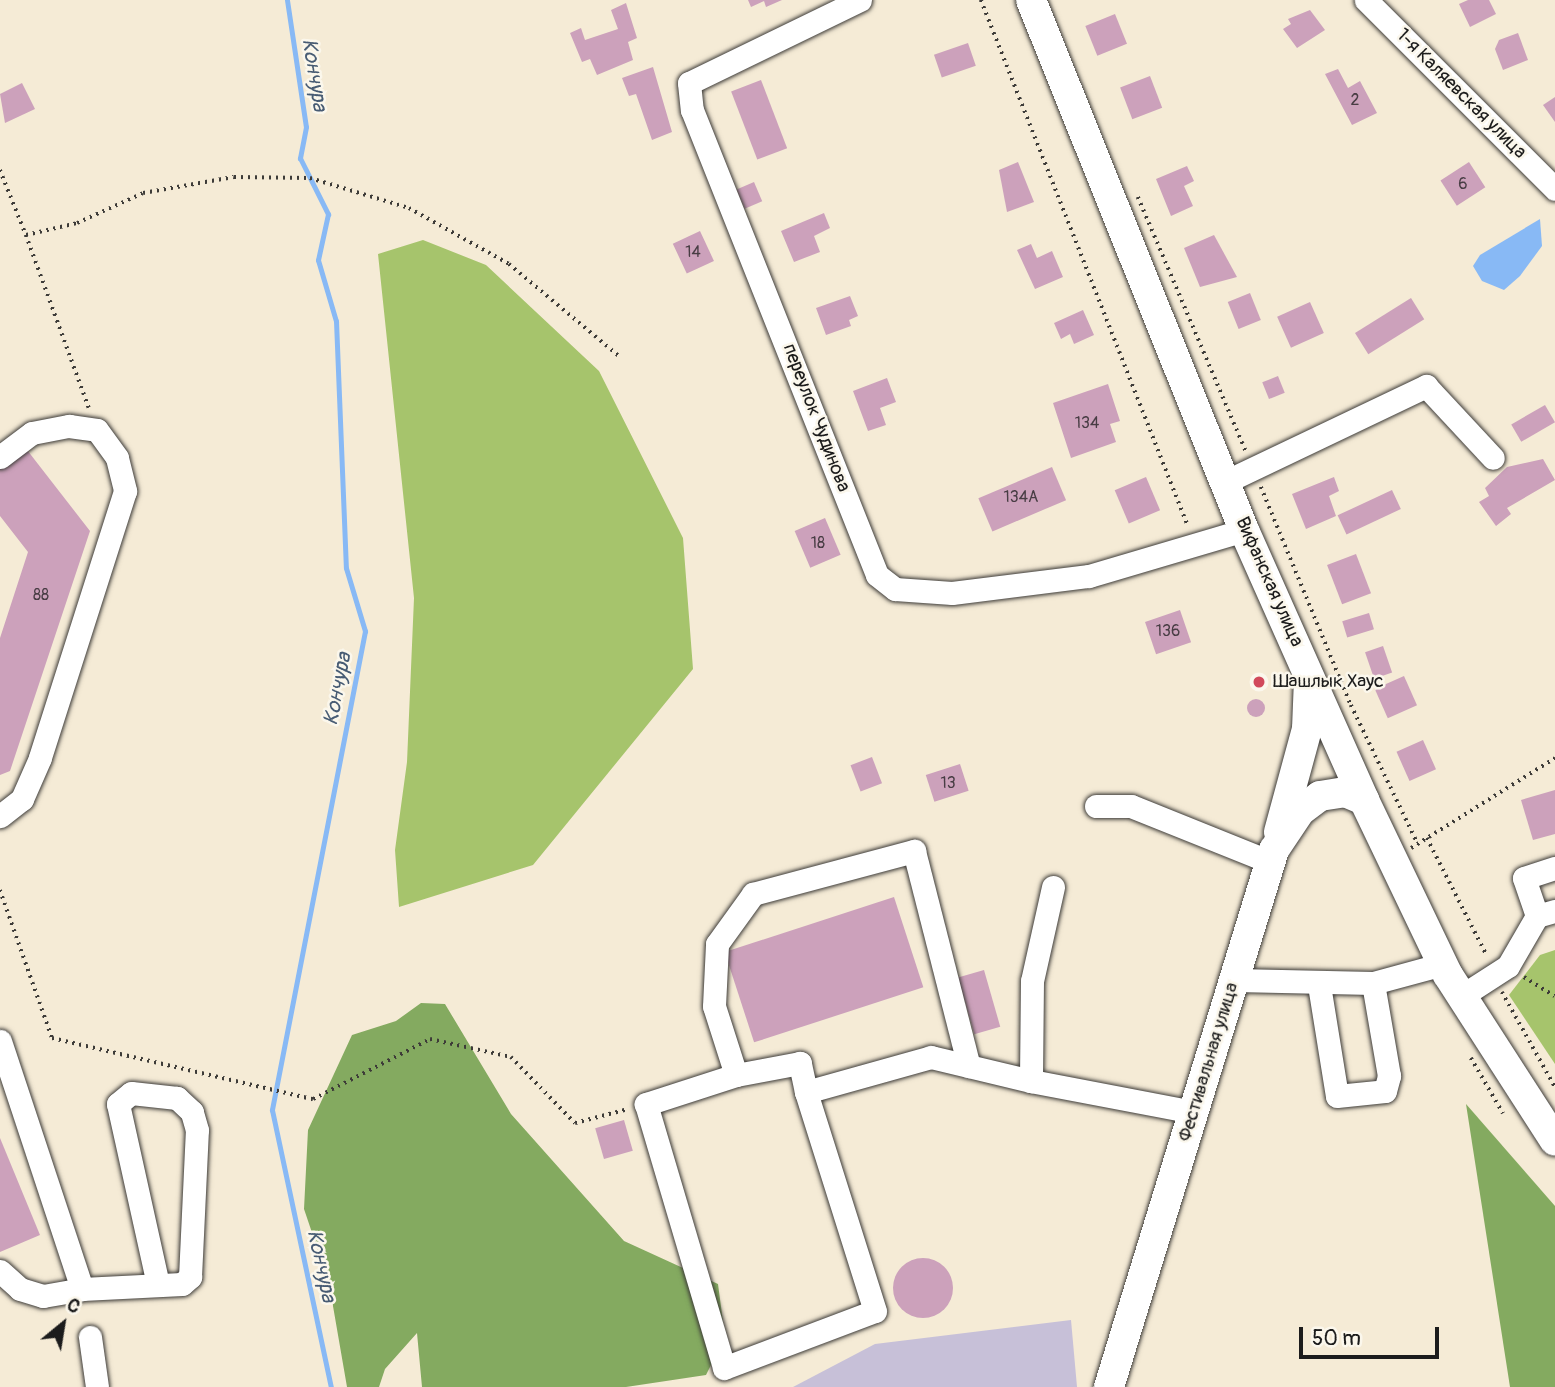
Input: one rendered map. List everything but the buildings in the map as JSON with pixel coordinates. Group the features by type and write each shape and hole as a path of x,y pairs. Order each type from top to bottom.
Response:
{"main road":[{"name":"Вифанская улица","path":"1031,0 1227,481 1244,530 1310,672 1364,800 1460,997 1555,1141"},
{"path":"1272,856 1307,729 1310,672"},
{"name":"Фестивальная улица","path":"1109,1387 1272,856 1300,811 1320,796 1345,792 1364,800"}],"street":[{"name":"переулок Чудинова","path":"860,0 689,83 692,110 877,575 895,589 952,593 1089,576 1196,547 1244,530"},
{"name":"1-я Каляевская улица","path":"1366,0 1555,189"},
{"path":"1227,481 1426,386 1493,458"},
{"path":"0,457 32,433 69,426 97,430 117,458 125,491 40,758 22,799 0,816"},
{"path":"1096,806 1131,806 1272,856"},
{"path":"736,1075 713,1006 717,944 753,894 914,851 969,1066"},
{"path":"1460,997 1502,970 1546,914 1524,878 1555,868"},
{"path":"1031,1081 1032,981 1053,887"},
{"path":"1235,981 1319,985 1373,983 1443,964"},
{"path":"1319,985 1337,1096 1385,1091 1389,1076 1373,983"},
{"path":"0,1041 82,1289"},
{"path":"806,1092 931,1057 1031,1081 1194,1112"},
{"path":"800,1063 806,1092 875,1311 724,1368 646,1104 736,1075 800,1063"},
{"path":"0,1271 30,1293 183,1284 191,1274 195,1121 177,1098 131,1093 118,1104 158,1285"},
{"path":"90,1337 97,1387"}],"path":[{"path":"981,0 1196,547"},
{"path":"0,170 97,430"},
{"path":"26,235 77,223 143,192 234,177 310,178 410,208 509,264 619,356"},
{"path":"1135,190 1254,468 1351,705 1418,844 1555,758"},
{"path":"1427,838 1502,970 1508,1012 1555,1087"},
{"path":"0,890 52,1038 313,1099 430,1040 511,1057 575,1123 646,1104"},
{"path":"1502,970 1555,996"}],"shaded area":[{"path":"1071,1320 1077,1387 793,1387 875,1344"}],"green space":[{"path":"423,240 486,265 599,371 683,538 693,669 533,865 399,907 395,850 407,762 414,598 378,254"},
{"path":"1555,950 1555,1064 1509,995 1540,955"},
{"path":"421,1003 445,1004 511,1114 624,1241 718,1284 725,1337 706,1375 626,1387 422,1387 417,1333 385,1369 379,1387 347,1387 329,1283 304,1209 308,1130 352,1035 396,1021"},
{"path":"1466,1104 1555,1206 1555,1387 1510,1387"}],"water":[{"path":"1540,219 1542,246 1520,276 1504,290 1482,281 1473,266 1480,255"}],"waterway":[{"name":"Кончура","path":"287,0 306,127 300,158 328,214 318,260 336,321 346,568 365,631 272,1110 331,1387"}],"place":[{"name":"Шашлык Хаус","path":"1259,682"}]}
